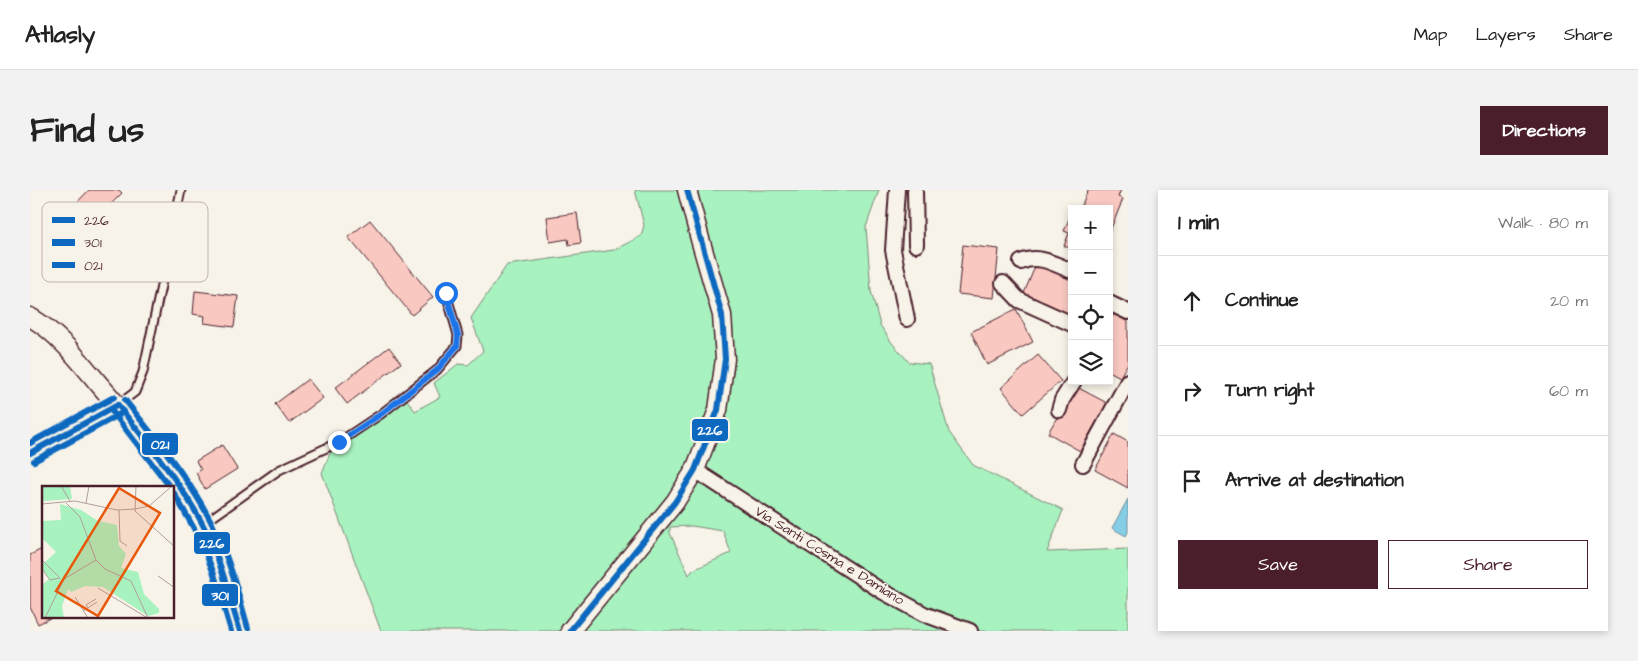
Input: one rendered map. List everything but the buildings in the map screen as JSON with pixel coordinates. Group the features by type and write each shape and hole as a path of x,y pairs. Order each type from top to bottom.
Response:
{"street":[{"path":"570,631 675,502 695,470 718,410 726,358 722,315 687,190"},
{"path":"897,190 893,250 907,319"},
{"path":"915,190 916,245"},
{"path":"1020,262 1029,258 1041,258 1068,269"},
{"path":"1003,283 1019,300 1068,322"},
{"path":"1113,306 1128,312"},
{"path":"30,317 66,347 118,405 175,480 202,524 214,549 240,631"},
{"path":"1083,464 1128,381"},
{"path":"1059,410 1062,400 1071,385"},
{"path":"30,453 118,405"},
{"name":"Via Santi Cosma e Damiano","path":"695,470 880,590 924,614 970,631"}],"lane":[{"path":"118,405 135,392 143,372 162,282"},
{"path":"202,524 279,470 339,442 381,414 437,370 457,346 458,335 446,293"}],"green space":[{"path":"635,190 879,190 866,227 871,291 880,325 892,343 909,362 929,364 949,432 973,465 1063,510 1047,552 1128,549 1128,631 381,631 322,473 330,453 407,400 415,411 440,397 434,383 458,364 468,365 483,351 471,318 507,265 614,250 641,236 644,225","holes":["692,526 723,531 731,553 693,570 689,575 670,533 670,527"]}],"water":[{"path":"1128,499 1128,532 1126,536 1112,528"}],"transit line":[{"name":"226","path":"570,631 675,502 695,470 718,410 725,359 722,315 687,190"},
{"name":"021","path":"30,443 114,397"},
{"name":"021","path":"125,400 175,464 208,516 226,557 248,628"},
{"name":"226","path":"118,405 167,468 200,519 218,560 240,631"},
{"name":"226","path":"30,453 118,405"},
{"name":"301","path":"111,410 169,486"},
{"name":"301","path":"34,461 122,413"},
{"name":"301","path":"175,495 201,541 214,574 231,631"}],"route":[{"path":"339,442 381,414 437,370 457,346 458,335 446,293"}]}
